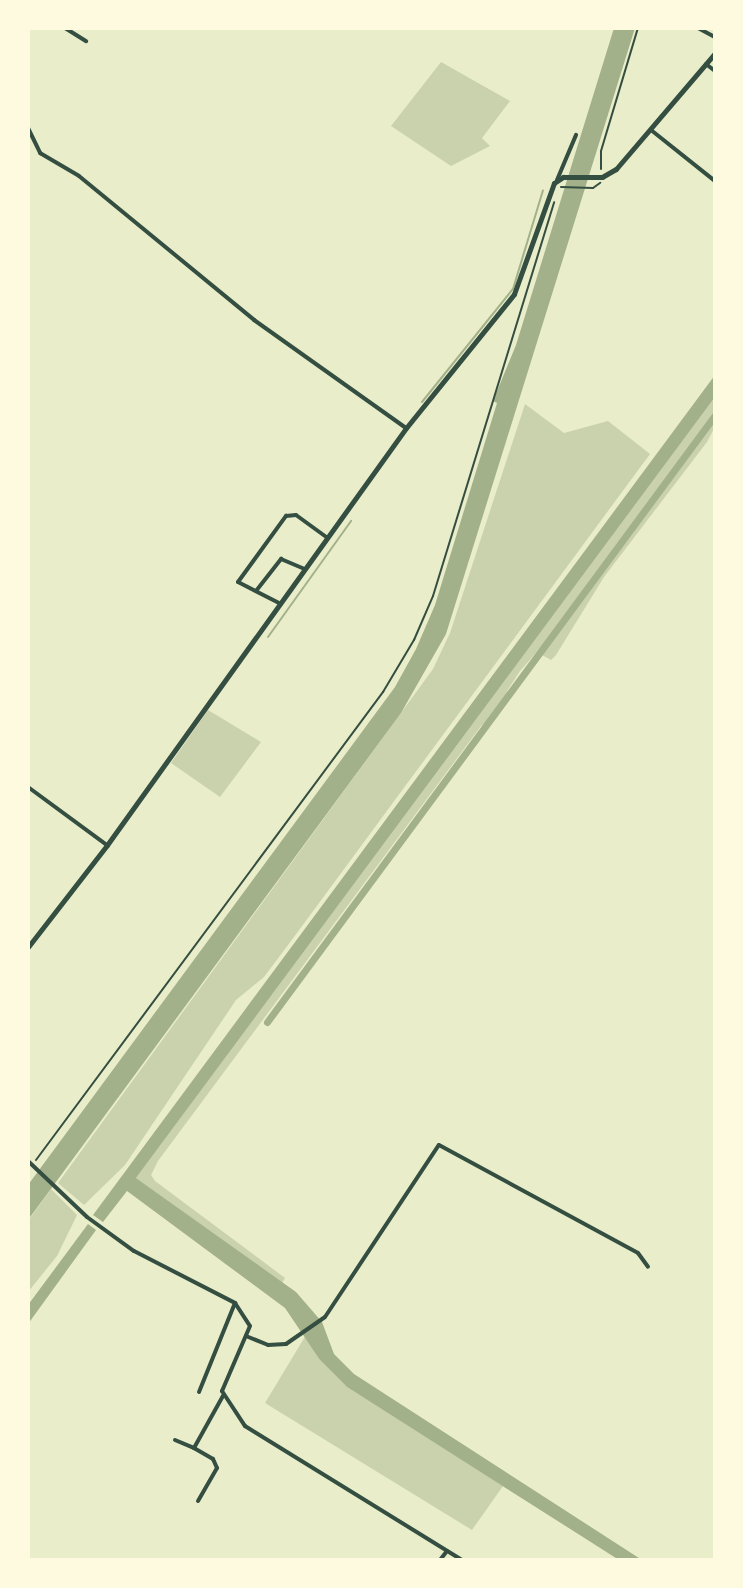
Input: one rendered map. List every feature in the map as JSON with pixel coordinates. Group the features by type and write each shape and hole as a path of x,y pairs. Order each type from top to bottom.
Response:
{"street":[{"path":"65,28 86,41"},
{"path":"698,28 715,37"},
{"path":"560,181 600,178 651,130 715,53"},
{"path":"706,64 715,71"},
{"path":"28,128 40,153 79,176 254,320 406,428"},
{"path":"651,130 715,181"},
{"path":"28,947 107,845 406,428 514,294 576,135"},
{"path":"279,603 238,582 286,516 296,515 326,537"},
{"path":"256,591 281,559 304,569"},
{"path":"28,787 107,845"},
{"path":"246,1336 277,1346 304,1335 325,1317 439,1145 638,1253 648,1267"},
{"path":"28,1161 87,1217 235,1303 249,1320 246,1336 223,1384 223,1396 194,1448"},
{"path":"199,1392 235,1303"},
{"path":"223,1396 249,1429 462,1560"},
{"path":"175,1440 213,1459 217,1468 198,1501"},
{"path":"440,1560 447,1551"}],"path":[{"path":"600,178 601,151 638,28"},
{"path":"34,1169 383,692 414,640 433,596 488,420 488,404 560,181 593,188"}],"shaded area":[{"path":"614,28 635,28 446,634 401,713 28,1220 28,1185 395,687 416,649 435,605 497,403 493,401 516,345"},
{"path":"441,62 510,101 482,138 490,146 451,166 391,126"},
{"path":"715,375 715,397 136,1178 296,1292 322,1322 334,1354 354,1374 642,1560 619,1560 347,1387 320,1360 285,1308 127,1191 103,1222 93,1215"},
{"path":"715,397 715,427 707,442 604,577 556,655 551,660 542,655 549,638 520,671 507,691 504,708 481,726 158,1161 151,1175 285,1278 282,1283 136,1178"},
{"path":"525,404 564,433 608,421 650,454 264,977 236,1000 125,1165 84,1205 58,1183 433,669 450,633"},
{"path":"208,710 261,742 220,797 171,763"},
{"path":"51,1189 77,1215 57,1256 28,1292 28,1221"},
{"path":"88,1224 96,1230 28,1324 28,1305"},
{"path":"306,1335 320,1360 347,1387 503,1486 472,1530 265,1403"}],"waterway":[{"path":"422,402 513,289 543,190"},
{"path":"267,1022 715,415"},
{"path":"268,637 351,521"}]}
